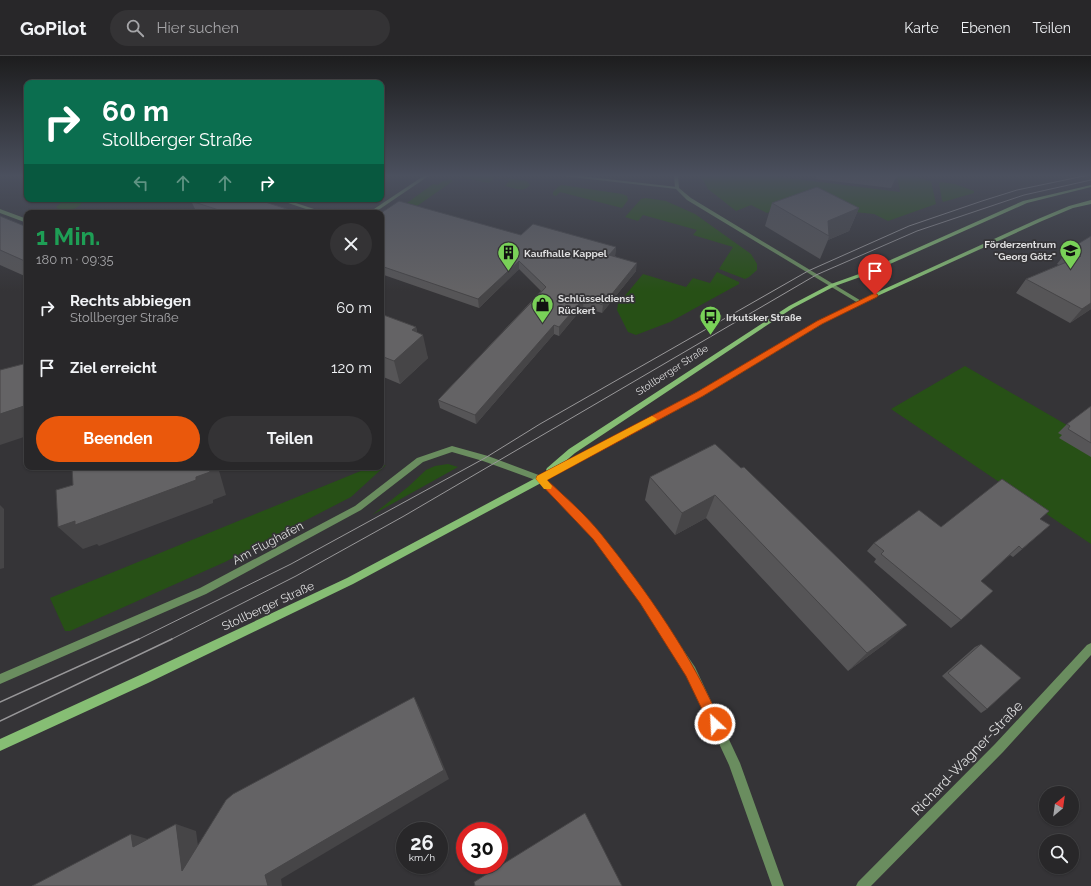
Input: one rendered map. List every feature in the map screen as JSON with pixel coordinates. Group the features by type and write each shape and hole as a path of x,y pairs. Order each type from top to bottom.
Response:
{"main road":[{"name":"Stollberger Straße","path":"541,479 572,451 638,406 791,307 833,285 861,275 999,214"},
{"name":"Stollberger Straße","path":"0,745 144,679 350,581 700,394 820,323 860,302 1055,214"}],"street":[{"path":"7,214 24,220"},
{"path":"713,214 860,302"},
{"name":"Am Flughafen","path":"0,679 203,591 358,508 420,460 452,449 485,458 541,479"},
{"path":"541,479 597,536 644,600 691,672 734,763 778,886"},
{"name":"Richard-Wagner-Straße","path":"862,886 999,748 1091,648"}],"green space":[{"path":"628,214 694,214 751,254 757,264 757,270 745,279 719,269 733,247 693,235 697,230 643,215 638,221 625,217"},
{"path":"871,214 909,214 888,221"},
{"path":"717,272 739,282 739,284 670,322 636,335 628,332 617,310 618,304 643,274 686,287 693,278 710,283"},
{"path":"965,366 1091,439 1091,544 891,409"},
{"path":"448,464 458,467 372,515 408,487 426,470 435,466"},
{"path":"363,470 381,470 351,497 225,562 70,631 65,631 50,598"}],"building":[{"name":"Kaufhalle Kappel","path":"384,214 445,214 521,235 533,224 616,247 609,255 637,263 603,305 584,298 559,327 554,325 475,415 438,400 546,287 519,261 478,299 384,267"},
{"path":"791,214 845,214 828,221 829,236"},
{"path":"0,216 24,226 24,261 0,250"},
{"path":"1091,236 1091,303 1082,309 1026,279 1081,256 1068,250"},
{"path":"384,315 416,327 412,330 423,335 394,361 384,357"},
{"path":"24,364 24,406 0,414 0,370"},
{"path":"1091,406 1091,443 1068,429 1070,426 1067,424"},
{"path":"715,444 741,468 744,467 907,625 867,653 715,495 682,513 650,477"},
{"path":"72,470 210,470 210,472 196,477 196,480 75,525 75,521 58,527 56,490 73,485"},
{"path":"1002,479 1049,511 1040,519 1050,525 1022,549 1019,546 981,581 993,591 961,620 881,554 884,551 874,543 919,510 941,527"},
{"path":"981,644 1021,678 987,709 948,673"},
{"path":"414,697 444,770 265,875 268,886 32,886 131,834 133,847 176,824 182,871 226,800 233,794"},
{"path":"585,813 622,886 475,886 474,882 487,874 508,874 508,861"}],"tram line":[{"path":"137,640 291,564 485,458 540,424 808,271 909,226 945,214"},
{"path":"171,639 296,576 404,516 816,275 917,231 968,214"},
{"path":"0,702 139,639"},
{"path":"0,721 171,639"}],"slow traffic":[{"path":"548,486 541,479 652,419"}],"place":[{"name":"Förderzentrum \"Georg Götz\"","path":"1071,270"},
{"name":"Kaufhalle Kappel","path":"508,272"},
{"name":"Schlüsseldienst Rückert","path":"543,324"},
{"name":"Irkutsker Straße","path":"710,336"}],"route":[{"path":"715,724 691,672 644,600 597,536 541,479 700,394 820,323 875,295"}]}
